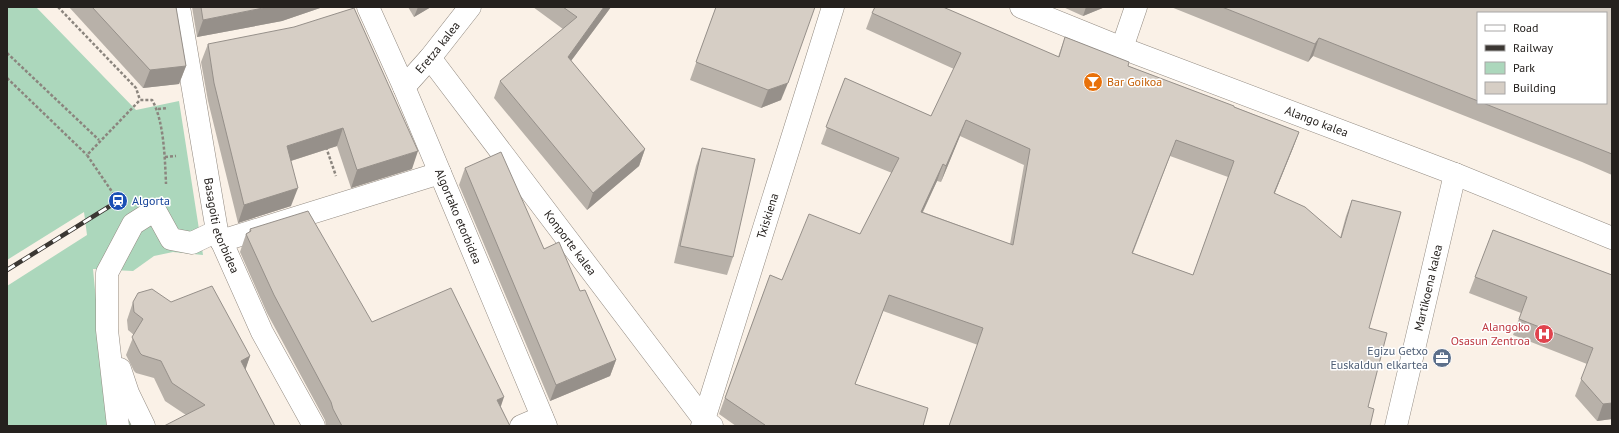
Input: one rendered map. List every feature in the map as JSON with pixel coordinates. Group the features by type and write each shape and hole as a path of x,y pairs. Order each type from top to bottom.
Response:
{"street":[{"name":"Basagoiti etorbidea","path":"178,7 219,236 262,332 314,426"},
{"name":"Eretza kalea","path":"404,87 430,58 470,7"},
{"name":"Txiskiena","path":"706,424 833,7"},
{"name":"Alango kalea","path":"1021,7 1122,48 1455,174 1612,238"},
{"path":"1122,48 1136,7"},
{"name":"Algortako etorbidea","path":"360,9 404,87 544,421"},
{"path":"187,52 209,48"},
{"name":"Konporte kalea","path":"430,58 706,424"},
{"path":"118,426 107,330 107,273 133,224 154,210 171,238 192,243 346,202 440,173"},
{"name":"Martikoena kalea","path":"1396,426 1455,174"},
{"path":"107,330 128,393 144,426"},
{"path":"521,426 544,421"}],"path":[{"path":"58,7 136,88 140,100"},
{"path":"7,54 99,140"},
{"path":"7,78 87,155 118,201"},
{"path":"87,155 99,140 140,100 152,100 158,109 165,158"},
{"path":"324,144 346,202"}],"green space":[{"path":"7,7 36,7 136,110 179,101 203,255 173,252 154,256 133,271 93,269 100,341 136,426 7,426 7,286 87,235 84,212 7,260"}],"building":[{"path":"92,7 176,7 186,66 150,70"},
{"path":"201,7 268,7 203,20"},
{"path":"563,7 604,7 568,57 645,149 593,193 500,81 577,17"},
{"path":"716,7 815,7 788,83 768,90 696,62"},
{"path":"875,7 943,7 1059,57 1065,37 1129,62 1128,66 1299,132 1274,193 1305,207 1341,238 1352,200 1401,212 1369,328 1387,333 1368,407 1374,409 1370,426 949,426 983,328 889,295 855,384 928,408 923,426 761,426 765,425 725,398 770,275 782,280 809,214 860,234 899,158 826,127 845,78 931,116 961,53 872,13","holes":["966,120 1030,149 1013,245 921,212 943,164 946,166","1176,140 1234,161 1193,275 1132,253"]},
{"path":"1222,7 1612,7 1612,154 1486,104 1607,104 1607,12 1477,12 1477,101 1319,38 1315,44"},
{"path":"354,8 418,151 357,170 343,128 287,146 298,188 244,205 214,83 208,44 294,27"},
{"path":"702,148 755,159 733,257 680,246"},
{"path":"501,152 544,249 559,242 580,291 585,290 616,360 556,385 465,168"},
{"path":"308,211 372,322 451,288 504,397 497,400 510,426 342,426 331,402 274,295 246,234 251,231 250,229"},
{"name":"Alangoko Osasun Zentroa","path":"1493,230 1612,275 1612,403 1603,404 1581,379 1593,348 1519,319 1527,297 1475,277"},
{"path":"212,286 250,356 241,361 275,426 164,426 205,405 172,383 161,361 140,353 132,337 143,319 134,312 133,302 138,293 152,289 171,302"}],"railway":[{"path":"7,270 118,201"}],"place":[{"name":"Bar Goikoa","path":"1093,82"},
{"name":"Algorta","path":"118,201"},
{"name":"Alangoko Osasun Zentroa","path":"1544,334"},
{"name":"Egizu Getxo Euskaldun elkartea","path":"1442,358"}]}
